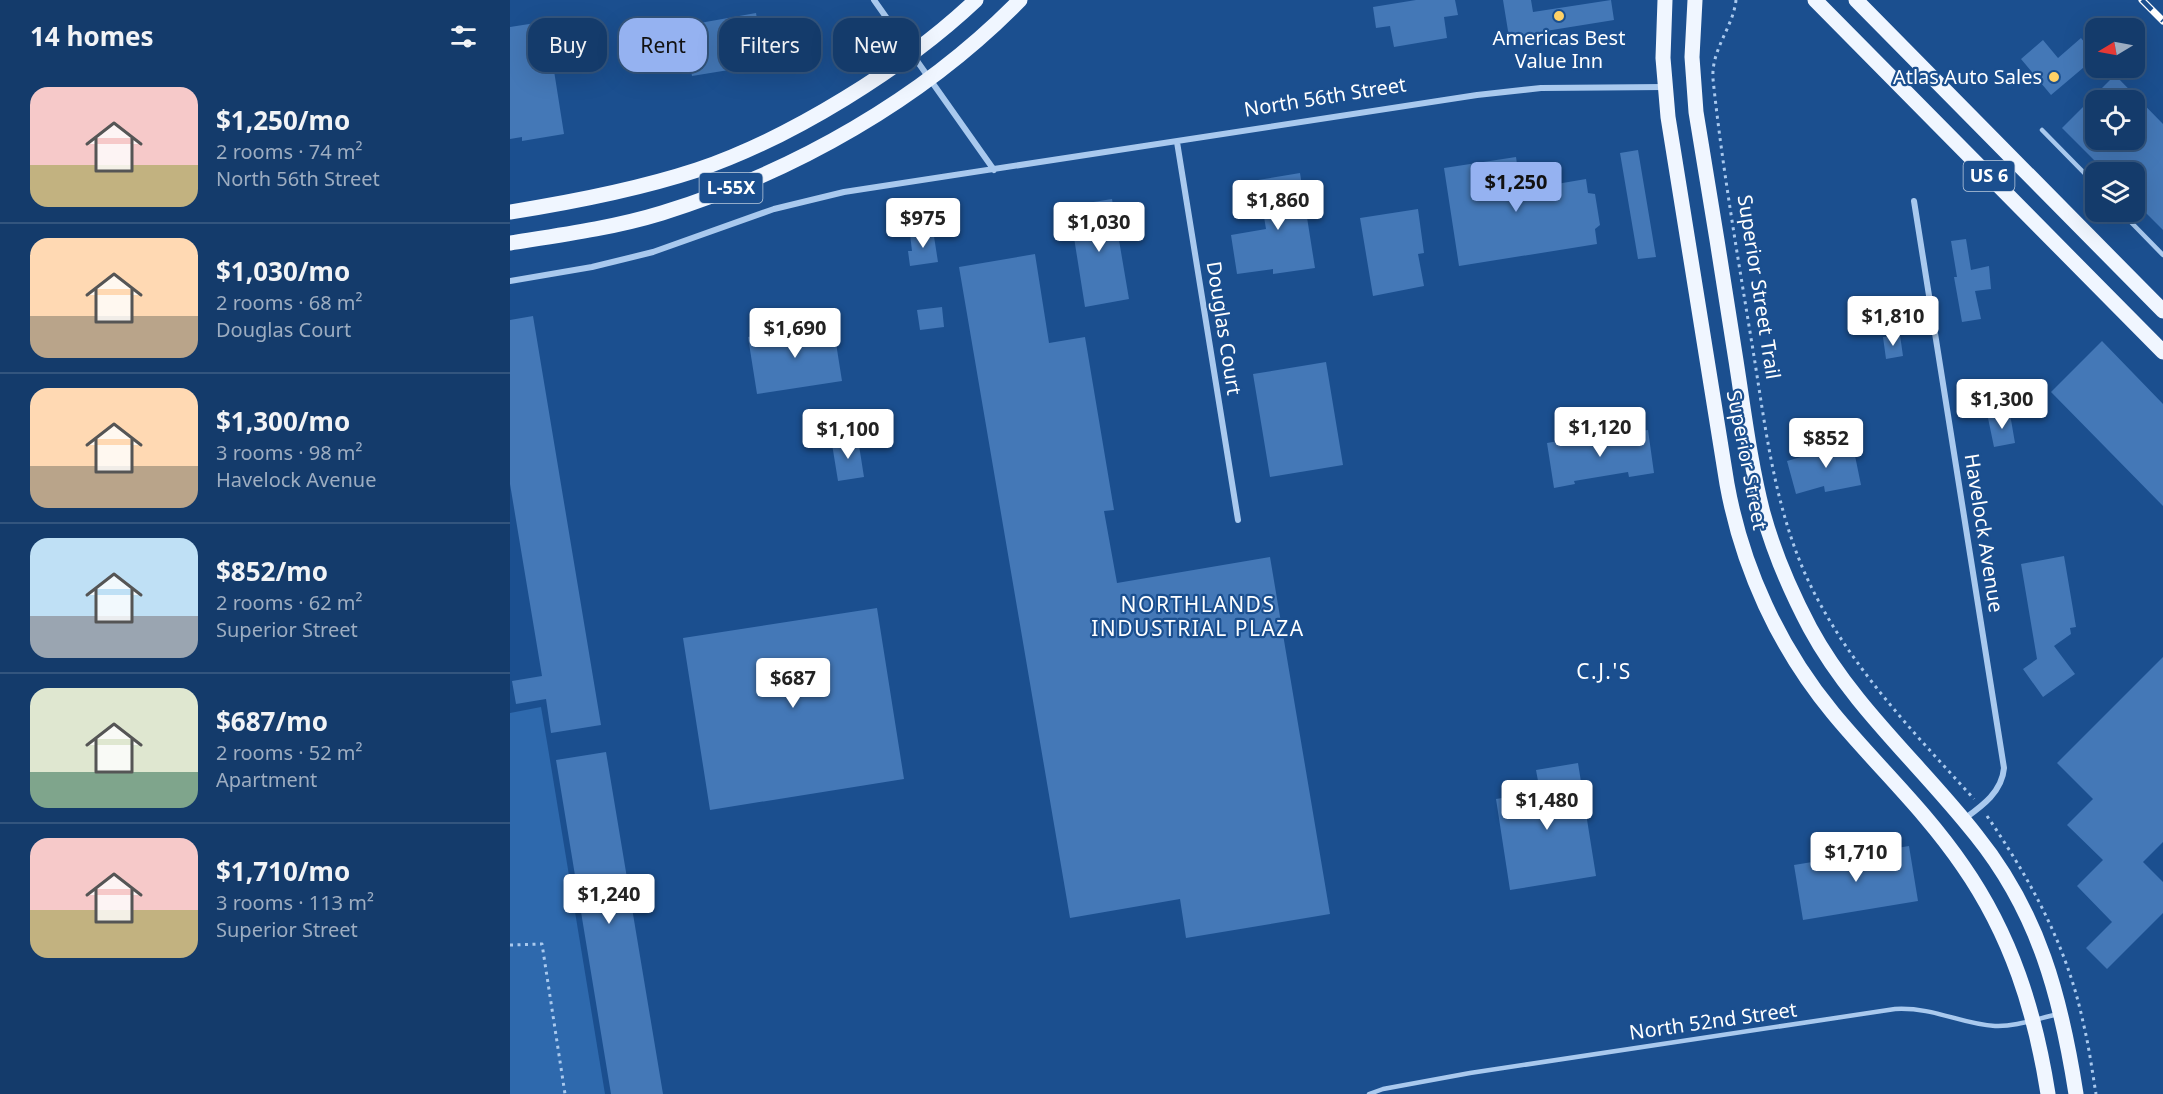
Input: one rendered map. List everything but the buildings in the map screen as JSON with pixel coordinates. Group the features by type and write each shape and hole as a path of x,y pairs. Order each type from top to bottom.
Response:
{"main road":[{"name":"L-55X","path":"919,47 953,22 976,0"},
{"name":"L-55X","path":"510,243 617,225 711,196 820,147 866,121 930,77 975,42 1020,0"},
{"name":"Superior Street","path":"1665,0 1664,87 1727,484 1735,524 1749,566 1786,644 1809,680 1832,712 1938,832 1974,883 2005,938 2034,1019 2048,1094"},
{"name":"US 6","path":"1815,0 2163,352"},
{"name":"US 6","path":"1856,0 2163,311"},
{"name":"Superior Street","path":"1696,3 1692,57 1696,112 1754,472 1774,545 1792,591 1825,653 1858,698 1964,819 2007,880 2032,925 2049,968 2062,1013 2076,1094"},
{"name":"L-55X","path":"510,212 611,194 700,169 805,121 850,95 883,72"}],"street":[{"path":"874,0 887,18"},
{"path":"919,62 993,170"},
{"name":"North 56th Street","path":"510,280 592,267 642,255 774,209 844,192 1477,95 1551,88 1664,87"},
{"name":"Douglas Court","path":"1177,142 1238,520"},
{"name":"Havelock Avenue","path":"1914,201 2002,745 2003,777 1996,790 1981,807 1964,819"}],"lane":[{"path":"2042,130 2085,174"},
{"path":"2131,222 2163,255"},
{"name":"North 52nd Street","path":"1369,1094 1383,1089 1470,1073 1895,1009 1935,1011 1994,1026 2062,1013"}],"path":[{"name":"Superior Street Trail","path":"1736,0 1734,18 1715,53 1713,78 1768,443 1785,520 1798,559 1816,597 1850,655 1981,807"},
{"path":"510,945 542,944 566,1094"},
{"path":"2083,1021 2096,1094"}],"shaded area":[{"path":"541,707 605,1094 510,1094 510,713"}],"railway":[{"path":"2142,0 2163,21"}],"place":[{"name":"Americas Best Value Inn","path":"1559,16"},
{"name":"Atlas Auto Sales","path":"2054,77"}],"district":[{"name":"NORTHLANDS INDUSTRIAL PLAZA","path":"1198,617"},
{"name":"C.J.'S","path":"1604,672"}]}
